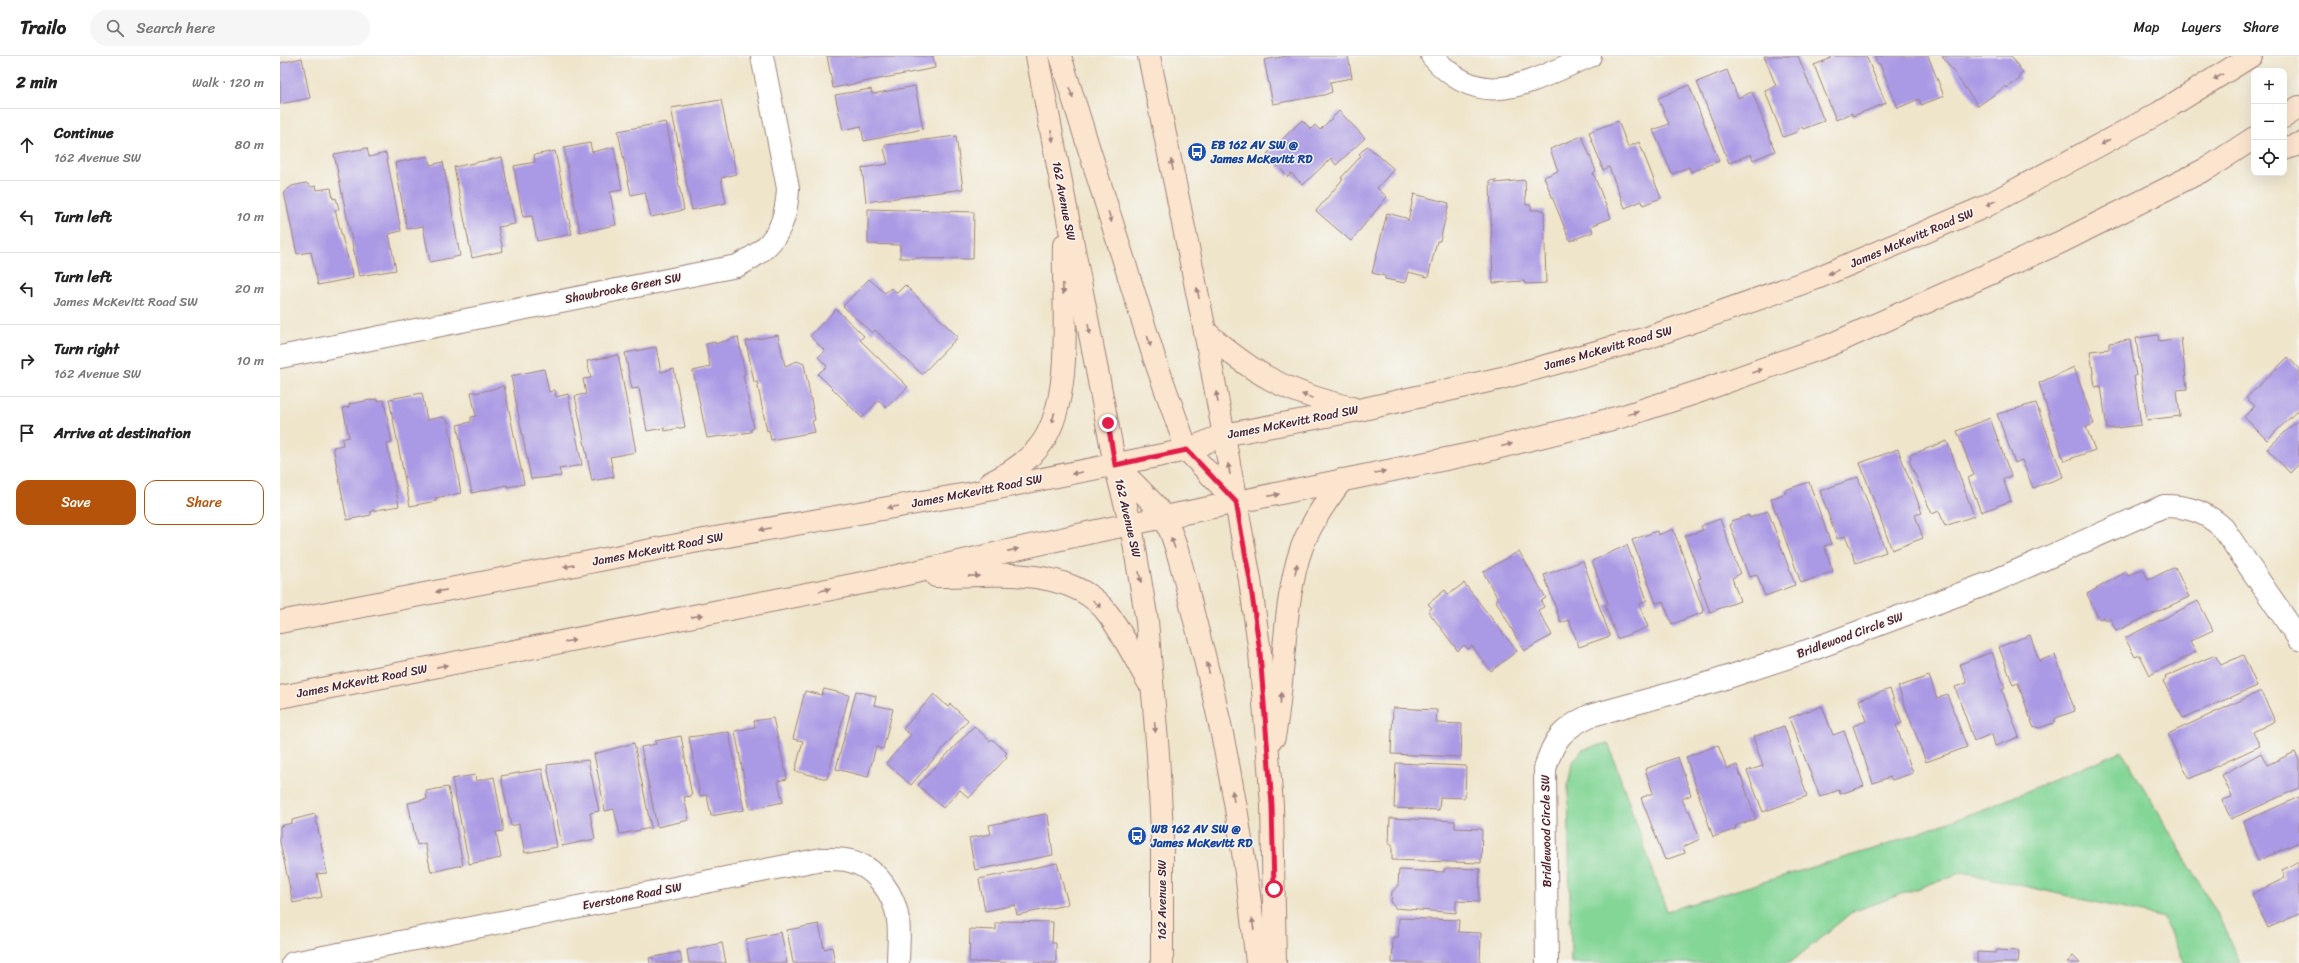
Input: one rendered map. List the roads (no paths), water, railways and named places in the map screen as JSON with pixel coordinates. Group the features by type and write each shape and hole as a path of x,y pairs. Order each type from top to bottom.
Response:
{"main road":[{"name":"162 Avenue SW","path":"1037,56 1115,465 1131,525 1147,621 1162,832 1162,963"},
{"path":"1060,56 1154,357 1187,450 1236,502"},
{"path":"1149,56 1205,331 1250,580 1260,653 1272,805 1275,963"},
{"name":"James McKevitt Road SW","path":"280,622 693,542 973,493 1115,465 1187,450 1223,435 1358,410 1502,378 1647,338 1817,278 1984,207 2159,113 2251,56"},
{"path":"2287,115 2299,107"},
{"name":"James McKevitt Road SW","path":"280,697 893,577 1164,517 1480,452 1624,416 1698,392 1816,350 2061,242 2208,168 2251,140"},
{"path":"2287,148 2299,144"},
{"path":"2208,168 2251,158"},
{"path":"973,493 1012,472 1032,455 1043,442 1051,426 1060,394 1064,361 1063,281 1065,208"},
{"path":"1205,331 1252,370 1264,377 1315,399 1358,410"},
{"path":"1115,465 1164,517 1188,593 1213,689 1244,859 1257,963"},
{"path":"1269,764 1281,699 1287,620 1298,558 1320,509 1342,480"},
{"path":"893,577 1011,576 1042,578 1068,584 1092,599 1108,614 1152,688"}],"street":[{"name":"Shawbrooke Green SW","path":"280,357 737,266 756,256 771,242 781,226 787,205 788,188 762,56"},
{"path":"1432,56 1452,77 1480,89 1517,85 1590,56"},
{"name":"Bridlewood Circle SW","path":"1547,963 1545,769 1550,753 1557,739 1571,725 1589,716 1713,682 1816,648 1992,582 2154,509 2164,506 2177,506 2200,511 2212,517 2223,528 2299,639"},
{"name":"Everstone Road SW","path":"293,963 822,858 851,861 877,877 888,891 895,905 899,921 898,963"}],"place":[{"name":"EB 162 AV SW @ James McKevitt RD","path":"1197,152"},
{"name":"WB 162 AV SW @ James McKevitt RD","path":"1137,836"}]}
